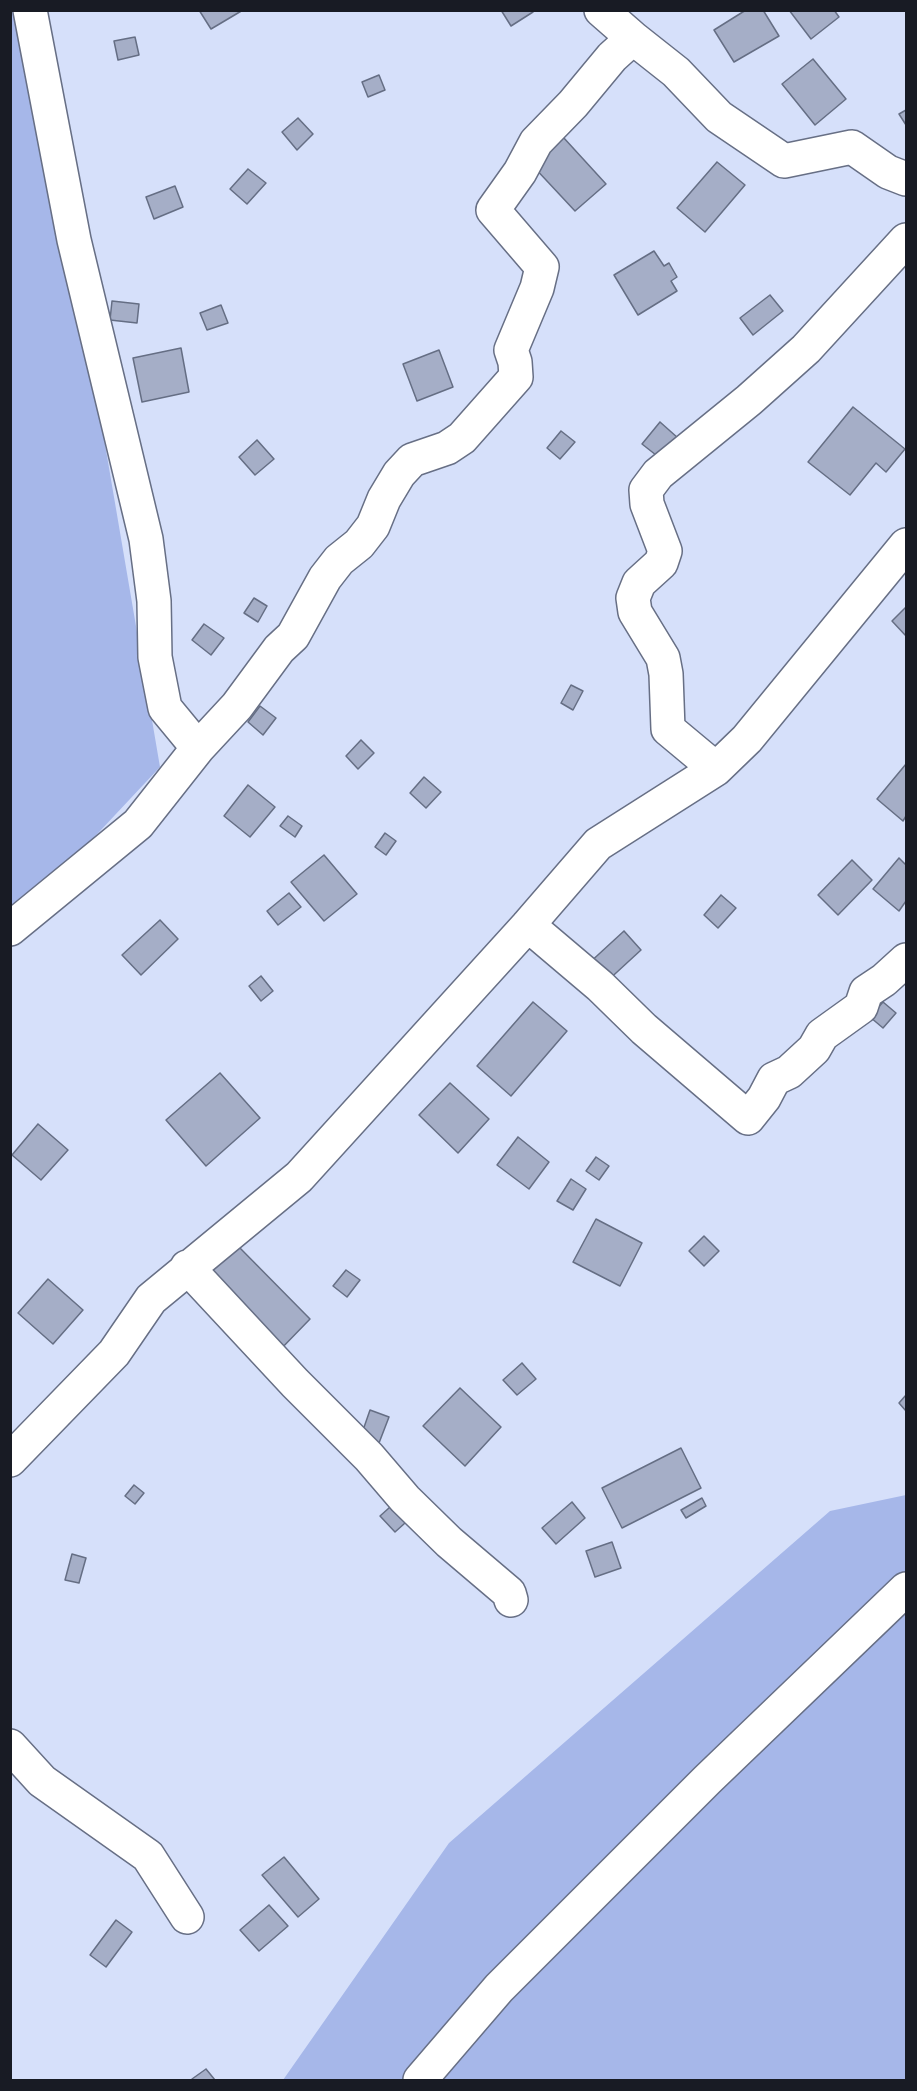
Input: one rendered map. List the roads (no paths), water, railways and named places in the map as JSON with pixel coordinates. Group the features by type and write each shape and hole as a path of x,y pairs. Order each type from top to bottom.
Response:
{"street":[{"path":"30,10 74,240 146,539 154,601 155,657 165,708 198,748"},
{"path":"601,10 676,72 719,117 784,161 852,147 888,172 906,179"},
{"path":"10,929 138,824 198,748 237,706 279,649 293,636 325,578 339,560 359,544 373,526 399,474 412,460 447,448 462,438 516,377 511,350 537,288 542,267 493,210 520,172 537,142 612,57 633,38"},
{"path":"716,769 668,729 666,674 663,658 635,612 633,598 639,583 661,563 665,551 647,504 646,490 658,474 749,400 806,349 906,240"},
{"path":"10,1460 114,1353 151,1299 298,1177 528,925 598,844 716,769 747,739 906,544"},
{"path":"528,925 748,1118 764,1098 774,1079 789,1072 814,1049 822,1035 861,1007 866,992 884,980 906,960"},
{"path":"186,1268 369,1457 405,1499 449,1542 509,1593 511,1600"},
{"path":"420,2080 499,1988 706,1780 906,1589"},
{"path":"10,1746 42,1781 148,1856 187,1917"}]}
